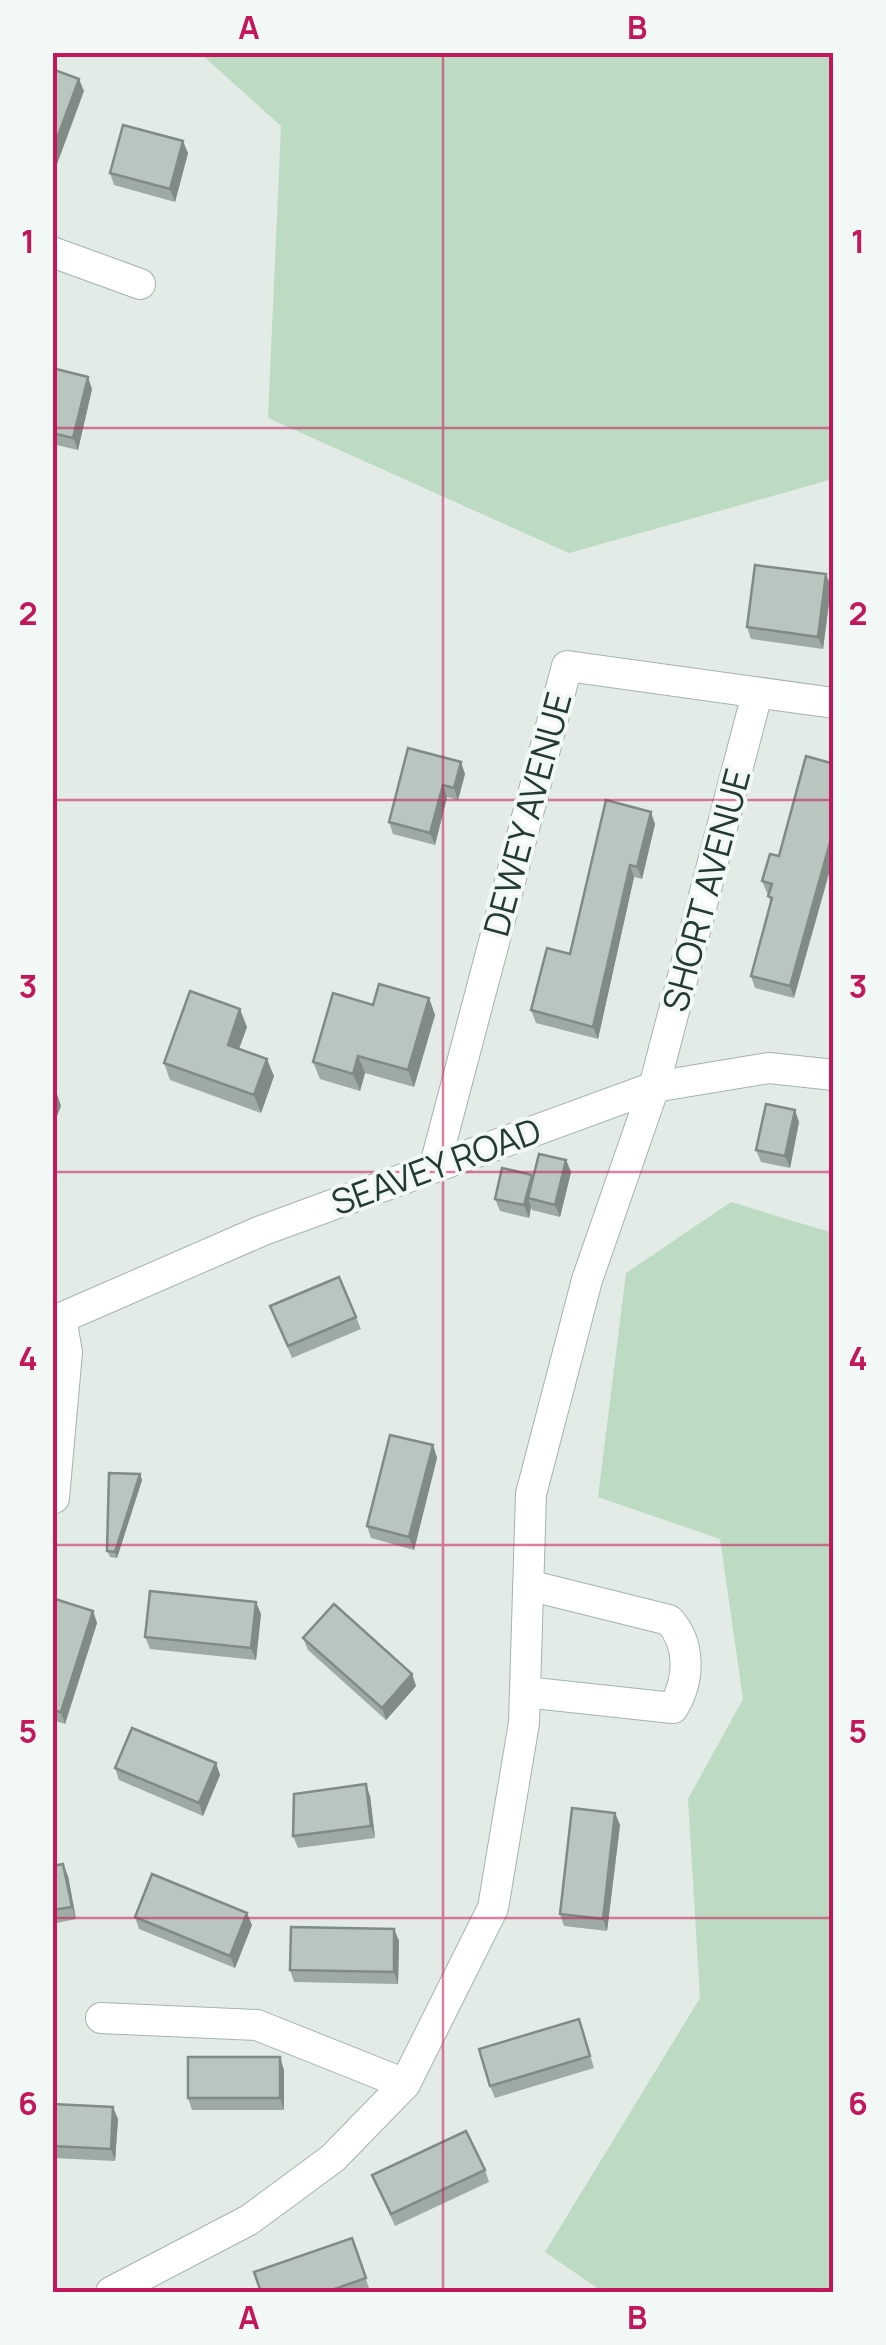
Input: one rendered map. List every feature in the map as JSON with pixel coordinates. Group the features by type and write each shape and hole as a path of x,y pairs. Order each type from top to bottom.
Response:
{"street":[{"path":"52,252 140,284"},
{"name":"DEWEY AVENUE","path":"435,1165 566,666 834,703"},
{"name":"SHORT AVENUE","path":"111,2292 248,2220 333,2158 405,2084 493,1908 524,1723 536,1476 587,1280 654,1087 757,694"},
{"name":"SEAVEY ROAD","path":"57,1320 261,1231 654,1087 769,1068 834,1075"},
{"path":"54,1498 67,1352 57,1320"},
{"path":"525,1692 673,1708 679,1698 687,1652 684,1637 669,1620 528,1585"},
{"path":"101,2018 257,2025 405,2084"}],"green space":[{"path":"200,53 833,53 833,479 569,553 268,418 281,126"},
{"path":"731,1202 833,1233 833,2292 603,2292 545,2252 700,1998 688,1799 743,1699 720,1539 598,1497 626,1273"}],"building":[{"path":"52,69 79,79 52,152"},
{"path":"123,125 183,141 170,189 110,173"},
{"path":"52,368 88,377 73,438 52,433"},
{"path":"755,565 826,574 818,637 747,627"},
{"path":"408,748 461,762 454,788 443,785 430,833 389,822"},
{"path":"806,756 834,764 834,828 790,986 751,976 772,898 768,896 772,884 762,881 770,854 779,856"},
{"path":"606,800 651,812 637,867 630,865 593,1027 531,1010 547,948 570,954"},
{"path":"379,984 429,998 408,1070 358,1056 353,1074 313,1062 333,993 373,1005"},
{"path":"190,991 240,1009 228,1045 267,1059 254,1095 164,1063"},
{"path":"766,1104 795,1110 785,1156 756,1150"},
{"path":"539,1154 566,1160 555,1205 528,1198"},
{"path":"502,1168 532,1175 524,1205 495,1199"},
{"path":"339,1277 356,1317 288,1346 270,1306"},
{"path":"390,1435 433,1445 409,1537 367,1526"},
{"path":"109,1473 140,1474 115,1552 107,1551"},
{"path":"150,1591 256,1602 251,1648 145,1637"},
{"path":"52,1598 93,1611 61,1712 52,1710"},
{"path":"334,1604 412,1674 382,1708 303,1638"},
{"path":"132,1728 216,1763 199,1803 115,1768"},
{"path":"366,1784 371,1826 293,1836 294,1794"},
{"path":"572,1808 615,1813 603,1919 560,1914"},
{"path":"63,1864 72,1907 52,1910 52,1866"},
{"path":"152,1874 247,1913 230,1956 135,1917"},
{"path":"291,1927 394,1929 394,1972 290,1970"},
{"path":"579,2019 590,2056 490,2086 479,2049"},
{"path":"188,2057 280,2057 280,2098 188,2098"},
{"path":"52,2104 113,2107 111,2149 52,2146"},
{"path":"466,2131 485,2170 391,2214 372,2175"},
{"path":"352,2238 366,2278 326,2292 261,2292 254,2272"}]}
